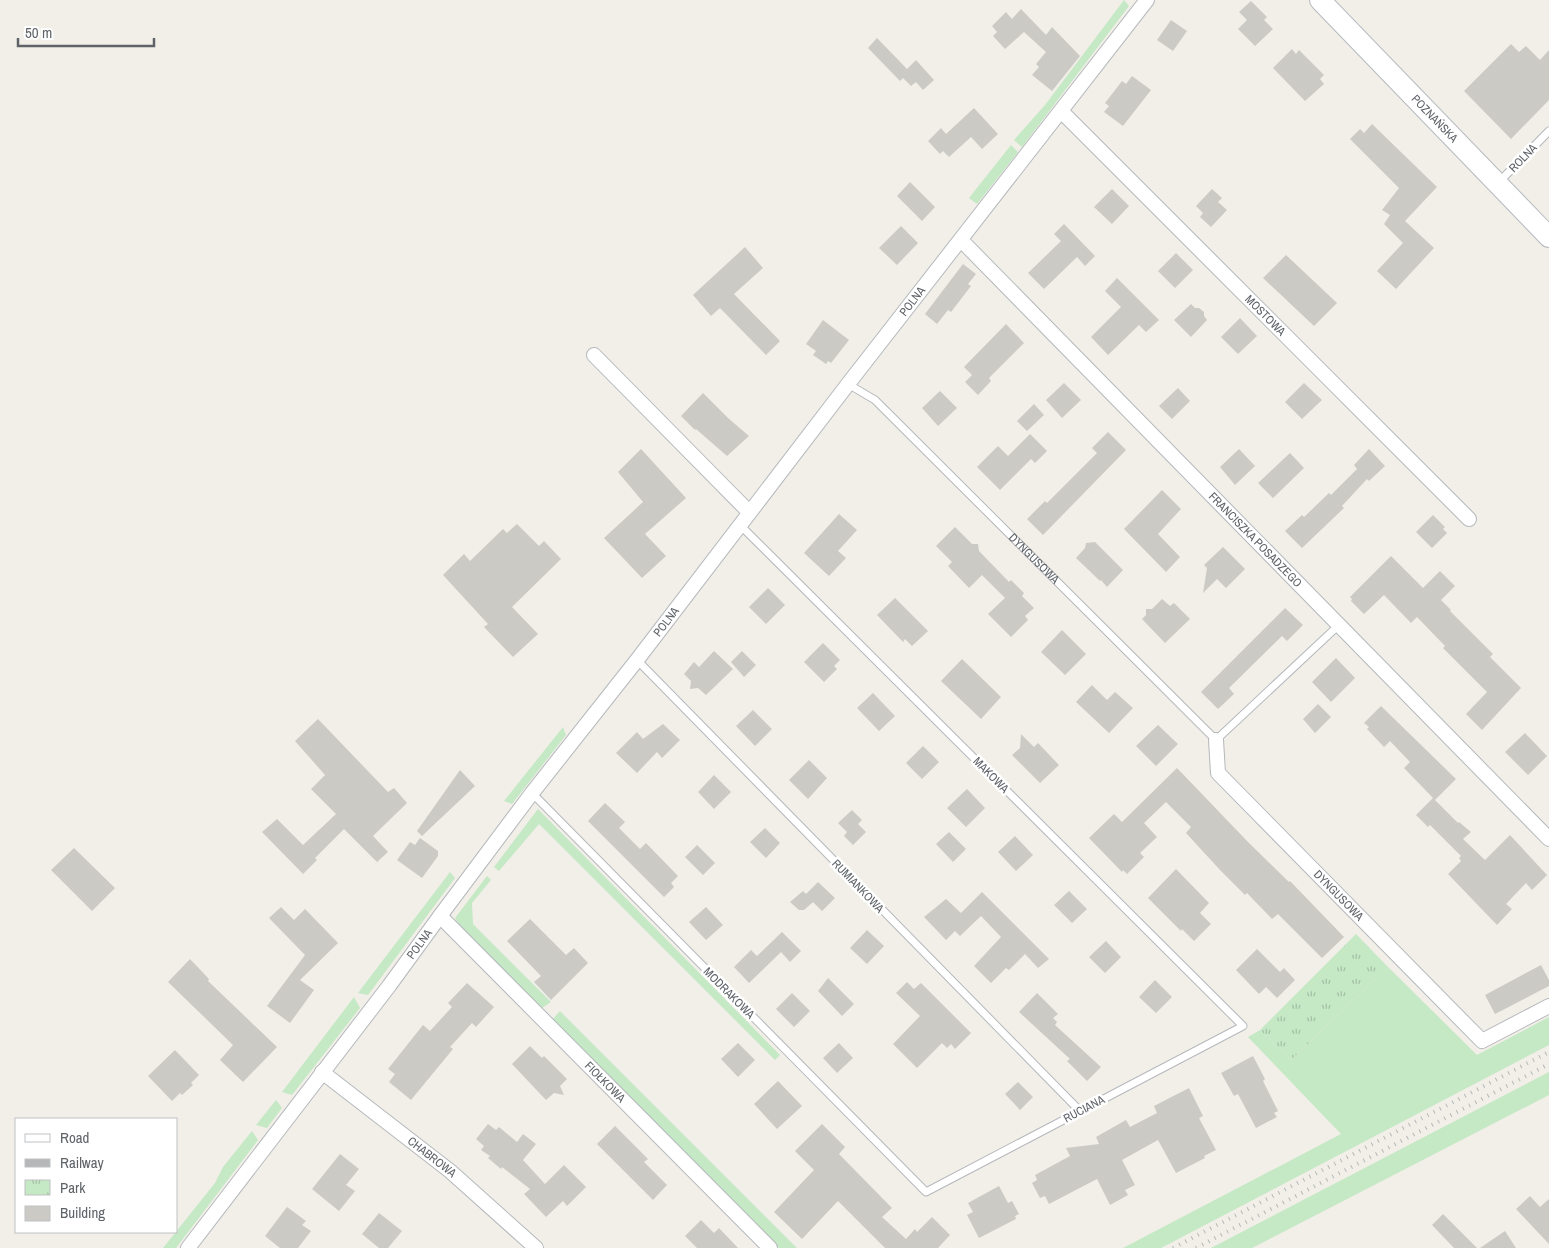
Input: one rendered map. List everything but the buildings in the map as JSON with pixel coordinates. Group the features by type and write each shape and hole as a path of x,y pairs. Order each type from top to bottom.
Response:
{"main road":[{"name":"POZNAŃSKA","path":"1320,0 1549,237"}],"street":[{"name":"POLNA","path":"188,1248 390,986 532,793 1147,0"},
{"name":"MOSTOWA","path":"1061,110 1469,519"},
{"name":"FRANCISZKA POSADZEGO","path":"961,240 1549,839"},
{"path":"594,354 749,512"},
{"name":"DYNGUSOWA","path":"1216,740 1218,773 1482,1041 1549,1006"},
{"name":"FIOŁKOWA","path":"440,916 770,1248"},
{"name":"CHABROWA","path":"322,1072 450,1171 536,1248"}],"lane":[{"name":"ROLNA","path":"1498,184 1549,131"},
{"name":"DYNGUSOWA","path":"848,384 875,400 1216,740"},
{"name":"MAKOWA","path":"740,524 1243,1026"},
{"path":"1216,740 1340,624"},
{"name":"RUMIANKOWA","path":"637,660 1080,1111"},
{"name":"MODRAKOWA","path":"532,793 926,1192"},
{"name":"RUCIANA","path":"926,1192 1243,1026"}],"green space":[{"path":"1124,0 1129,6 1022,147 1014,140 1045,105"},
{"path":"1011,145 1018,152 977,204 969,198"},
{"path":"563,727 566,735 512,804 504,801"},
{"path":"538,809 780,1055 775,1060 539,824 499,871 494,867"},
{"path":"450,872 455,878 368,995 358,993"},
{"path":"487,876 491,880 472,903 473,924 551,1002 539,1010 461,929 455,918"},
{"path":"1356,934 1388,967 1291,1060 1260,1030"},
{"path":"1388,967 1477,1055 1549,1017 1549,1045 1161,1248 1123,1248 1341,1134 1248,1037 1260,1030 1291,1060"},
{"path":"354,997 360,1008 292,1095 282,1092"},
{"path":"560,1011 797,1248 779,1248 550,1022"},
{"path":"1549,1072 1549,1095 1252,1248 1211,1248"},
{"path":"276,1100 282,1108 267,1128 256,1125"},
{"path":"252,1131 258,1140 176,1248 163,1248 175,1233 178,1233 178,1229 215,1183 223,1167"}],"railway":[{"path":"1173,1248 1549,1052"},
{"path":"1196,1248 1549,1064"}]}
